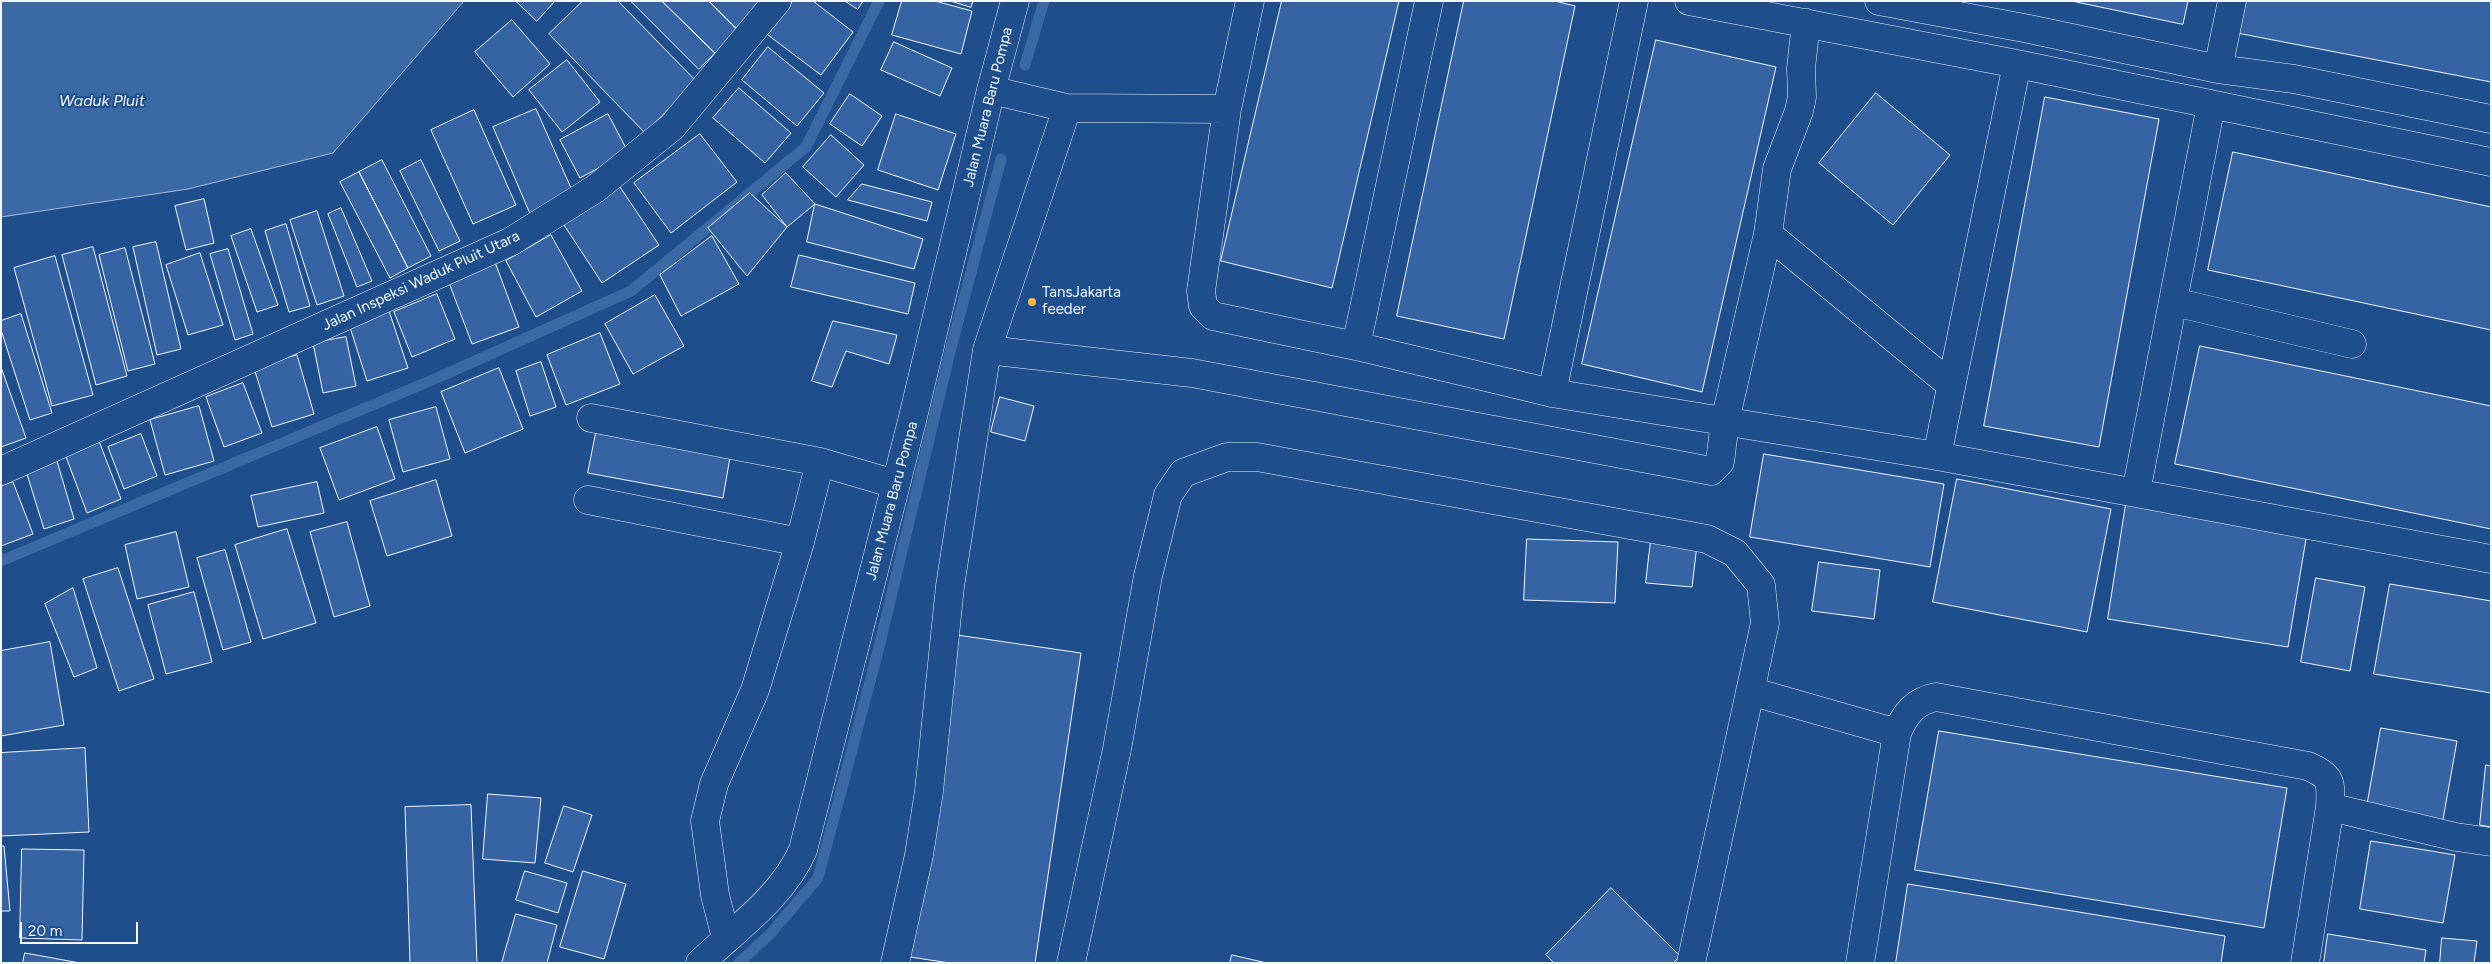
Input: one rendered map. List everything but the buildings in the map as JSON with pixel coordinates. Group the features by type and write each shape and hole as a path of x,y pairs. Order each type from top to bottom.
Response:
{"street":[{"name":"Jalan Inspeksi Waduk Pluit Utara","path":"1,471 510,242 595,189 672,127 777,1"},
{"name":"Jalan Muara Baru Pompa","path":"700,963 777,890 794,870 803,850 895,484 1002,92 1015,1"},
{"path":"1250,1 1227,109 1200,291 1203,306 1212,316 1356,346 1552,393 1936,456 2491,559"},
{"path":"1356,346 1429,1"},
{"path":"1552,393 1634,1"},
{"path":"1690,1 2017,64 2491,162"},
{"path":"1879,1 2030,29 2218,69 2294,79 2491,118"},
{"path":"2218,69 2232,1"},
{"path":"986,350 1192,373 1705,472 1711,471 1720,462 1725,421 1768,234 1777,169 1799,111 1802,97 1801,68 1806,23"},
{"path":"1936,456 2017,64"},
{"path":"1002,92 1067,108 1227,109"},
{"path":"2136,492 2211,105"},
{"path":"895,963 919,855 928,791 950,586 986,350 1067,108"},
{"path":"1768,234 1951,384"},
{"path":"2174,302 2352,344"},
{"path":"591,418 820,462 895,484"},
{"path":"1071,963 1117,749 1148,576 1168,495 1183,472 1227,457 1256,457 1707,539 1735,553 1761,585 1765,623 1691,963"},
{"path":"726,938 714,894 705,821 714,784 755,690 800,542 820,462"},
{"path":"588,500 800,542"},
{"path":"1750,691 1897,733"},
{"path":"1860,963 1897,733 1904,716 1926,699 1936,696 2308,766 2323,773 2328,778 2331,786 2330,807 2304,963"},
{"path":"2330,807 2456,837 2491,842"}],"water":[{"name":"Waduk Pluit","path":"1,1 464,1 333,153 188,189 1,217"}],"waterway":[{"path":"1,561 437,378 631,291 806,147 879,1"},
{"path":"1025,65 1044,1"},
{"path":"739,963 771,933 818,878 878,651 951,348 1001,159"}],"place":[{"name":"TansJakarta feeder","path":"1032,302"}]}
